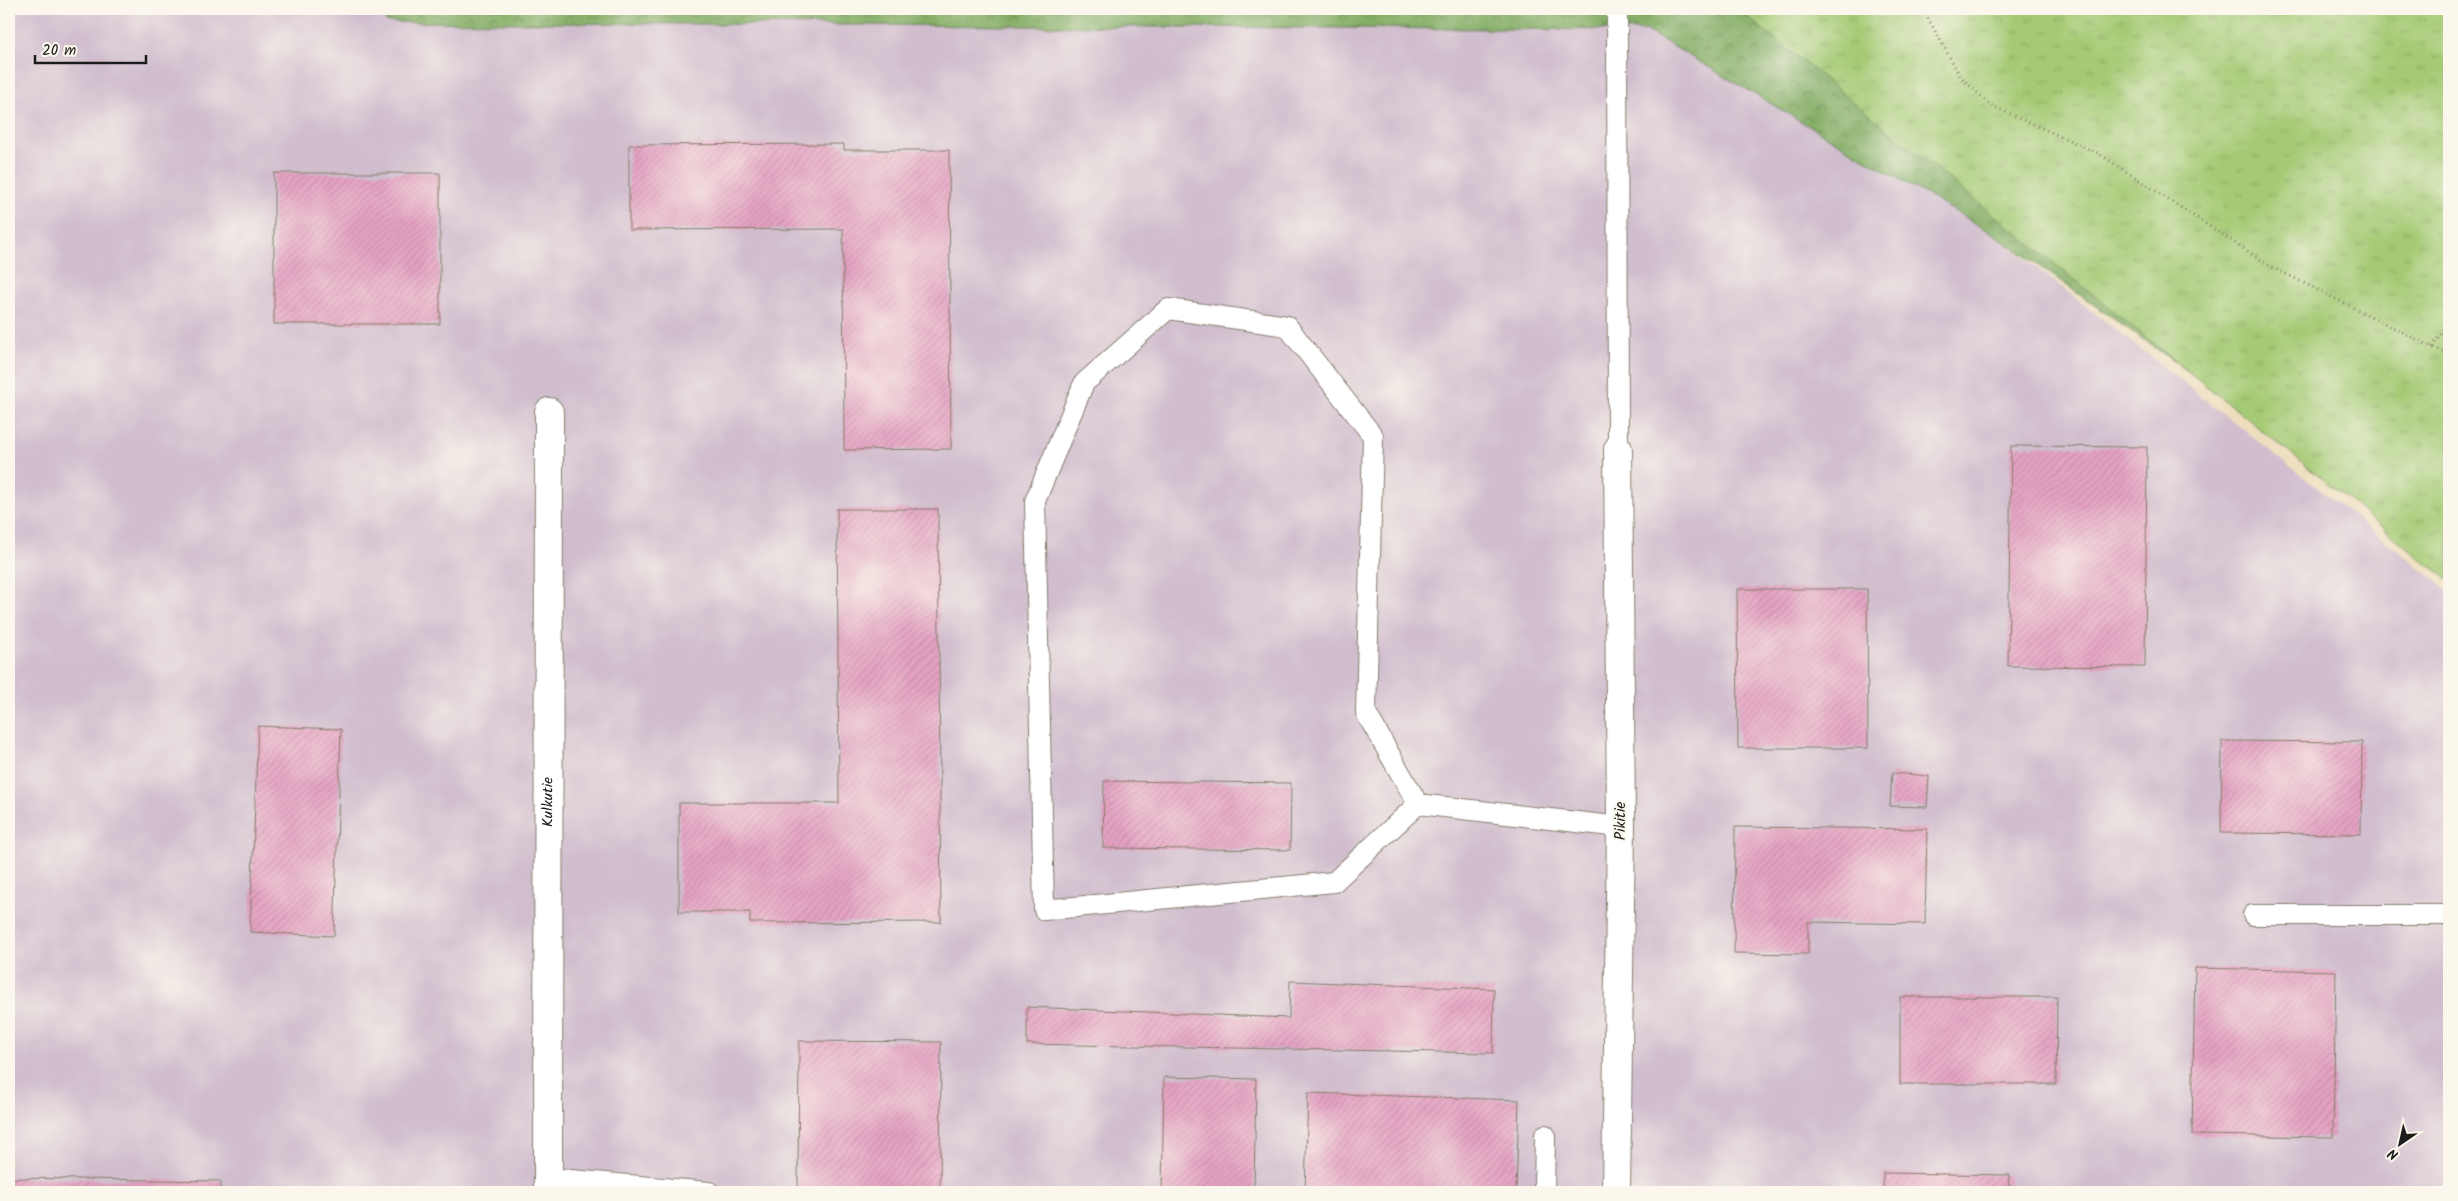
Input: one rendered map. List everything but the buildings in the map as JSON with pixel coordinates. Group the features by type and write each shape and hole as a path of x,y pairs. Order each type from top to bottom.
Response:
{"street":[{"name":"Kulkutie","path":"548,1185 550,412"},
{"name":"Pikitie","path":"1616,1192 1621,827 1618,449"}],"lane":[{"path":"1617,9 1618,449"},
{"path":"1418,804 1366,713 1373,436 1287,326 1168,309 1084,383 1035,501 1044,910 1334,882 1418,804 1621,827"},
{"path":"2253,915 2449,914"},
{"path":"1544,1192 1545,1135"},
{"path":"548,1185 709,1192"}],"path":[{"path":"1923,9 1960,76 1990,105 2098,153 2270,266 2449,354"},
{"path":"2432,347 2449,322"}],"shaded area":[{"path":"9,9 381,9 386,22 1645,30 1995,235 2449,591 2449,1192 9,1192"}],"green space":[{"path":"381,9 2449,9 2449,555 1995,235 1645,30 386,22"},
{"path":"1738,9 2449,9 2449,581"}]}
